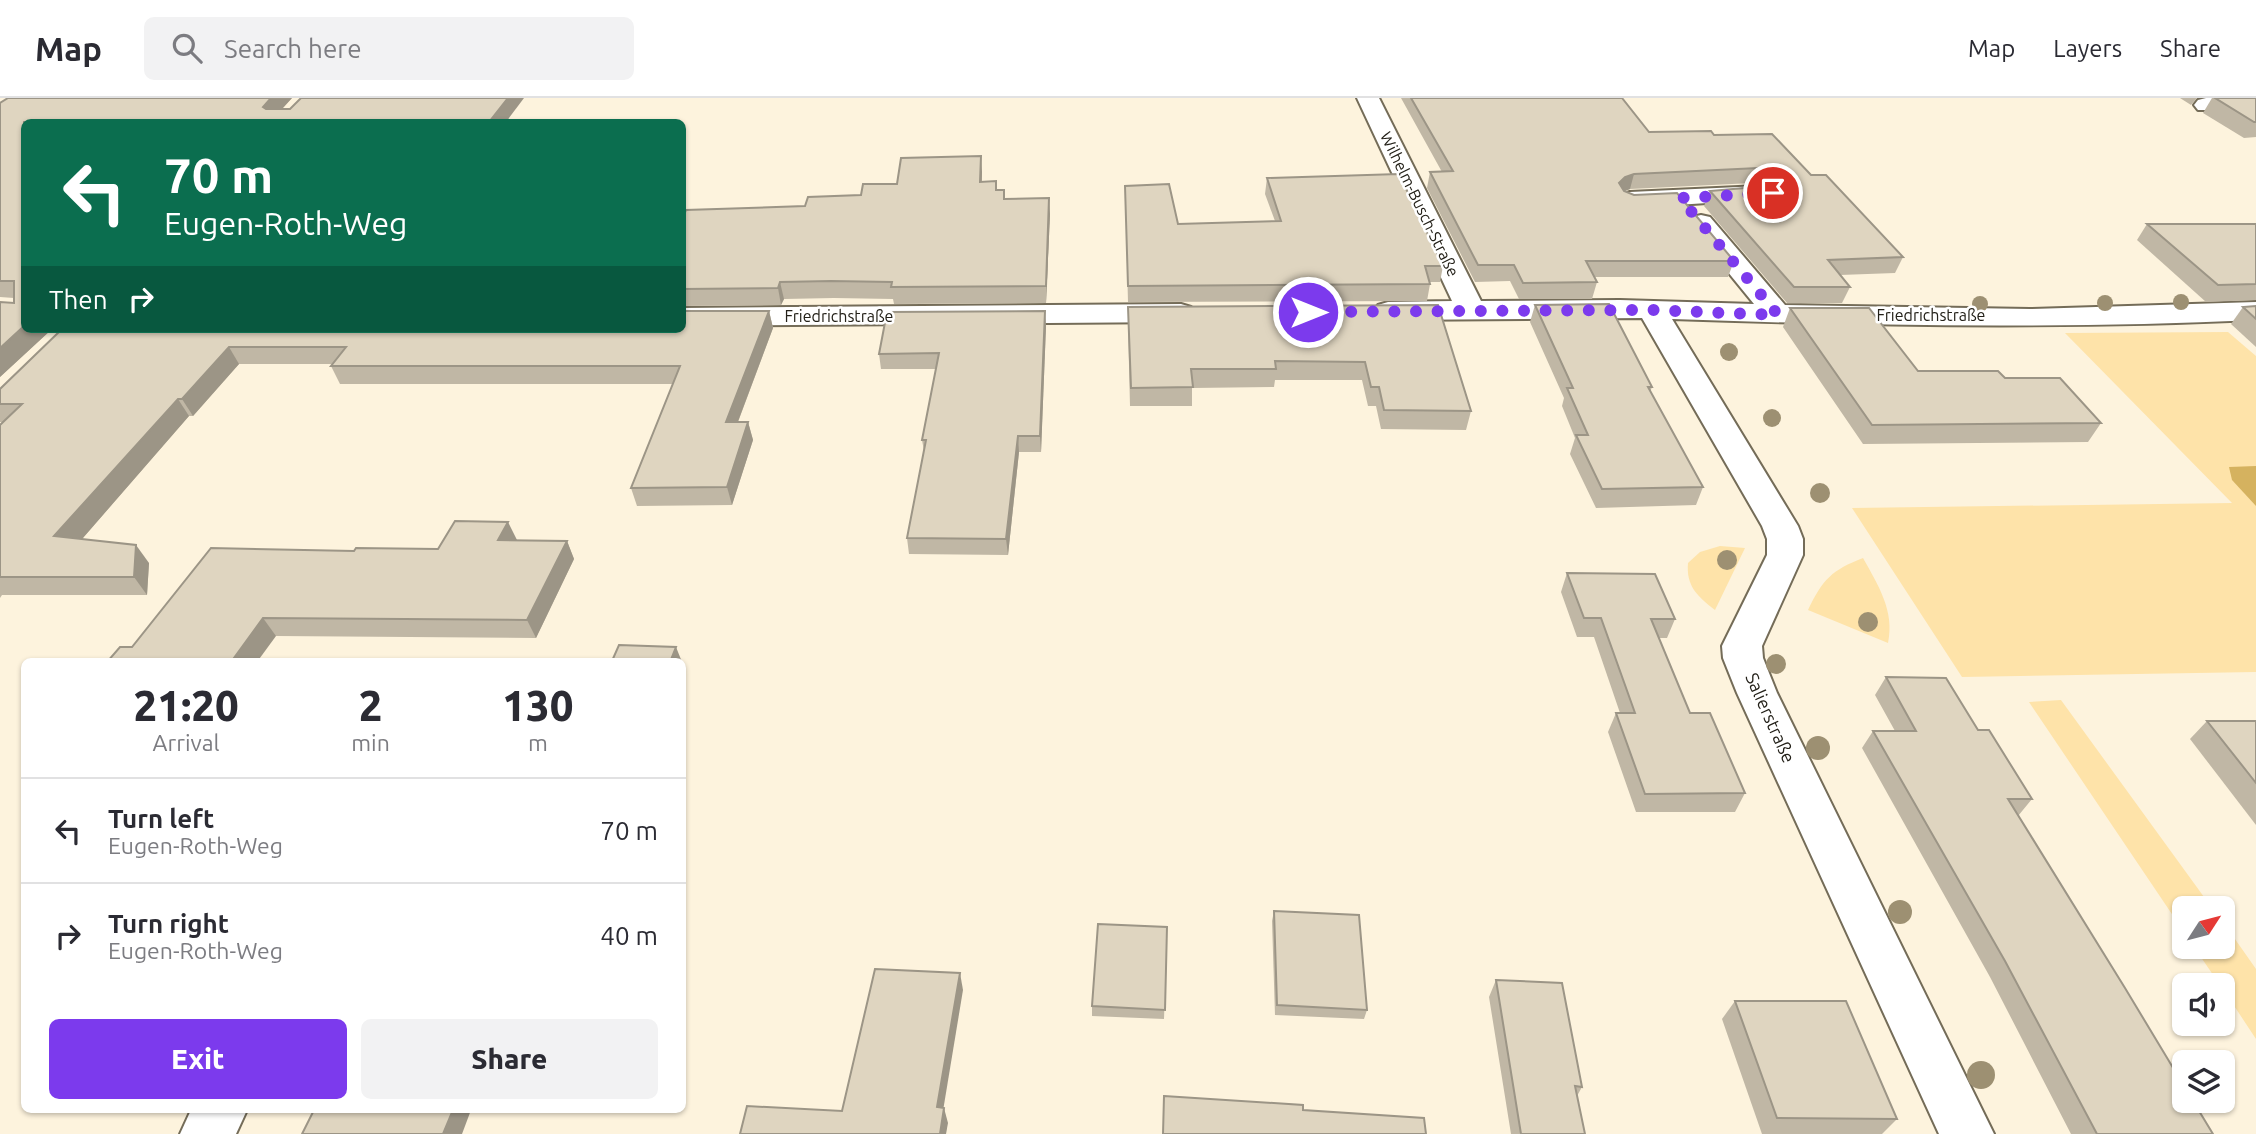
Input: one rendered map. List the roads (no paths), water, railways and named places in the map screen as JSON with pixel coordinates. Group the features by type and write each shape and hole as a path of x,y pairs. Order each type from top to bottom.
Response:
{"street":[{"name":"Wilhelm-Busch-Straße","path":"1368,98 1471,310"},
{"path":"2206,105 2256,103"},
{"path":"1630,200 1773,193"},
{"path":"1680,198 1778,315"},
{"name":"Friedrichstraße","path":"1360,311 1652,310 1778,315 2182,315 2256,311"},
{"name":"Salierstraße","path":"1652,310 1780,526 1785,539 1785,555 1742,646 1743,658 1757,693 1967,1134"},
{"name":"Friedrichstraße","path":"686,317 1208,313"},
{"path":"207,1134 218,1113"}]}
